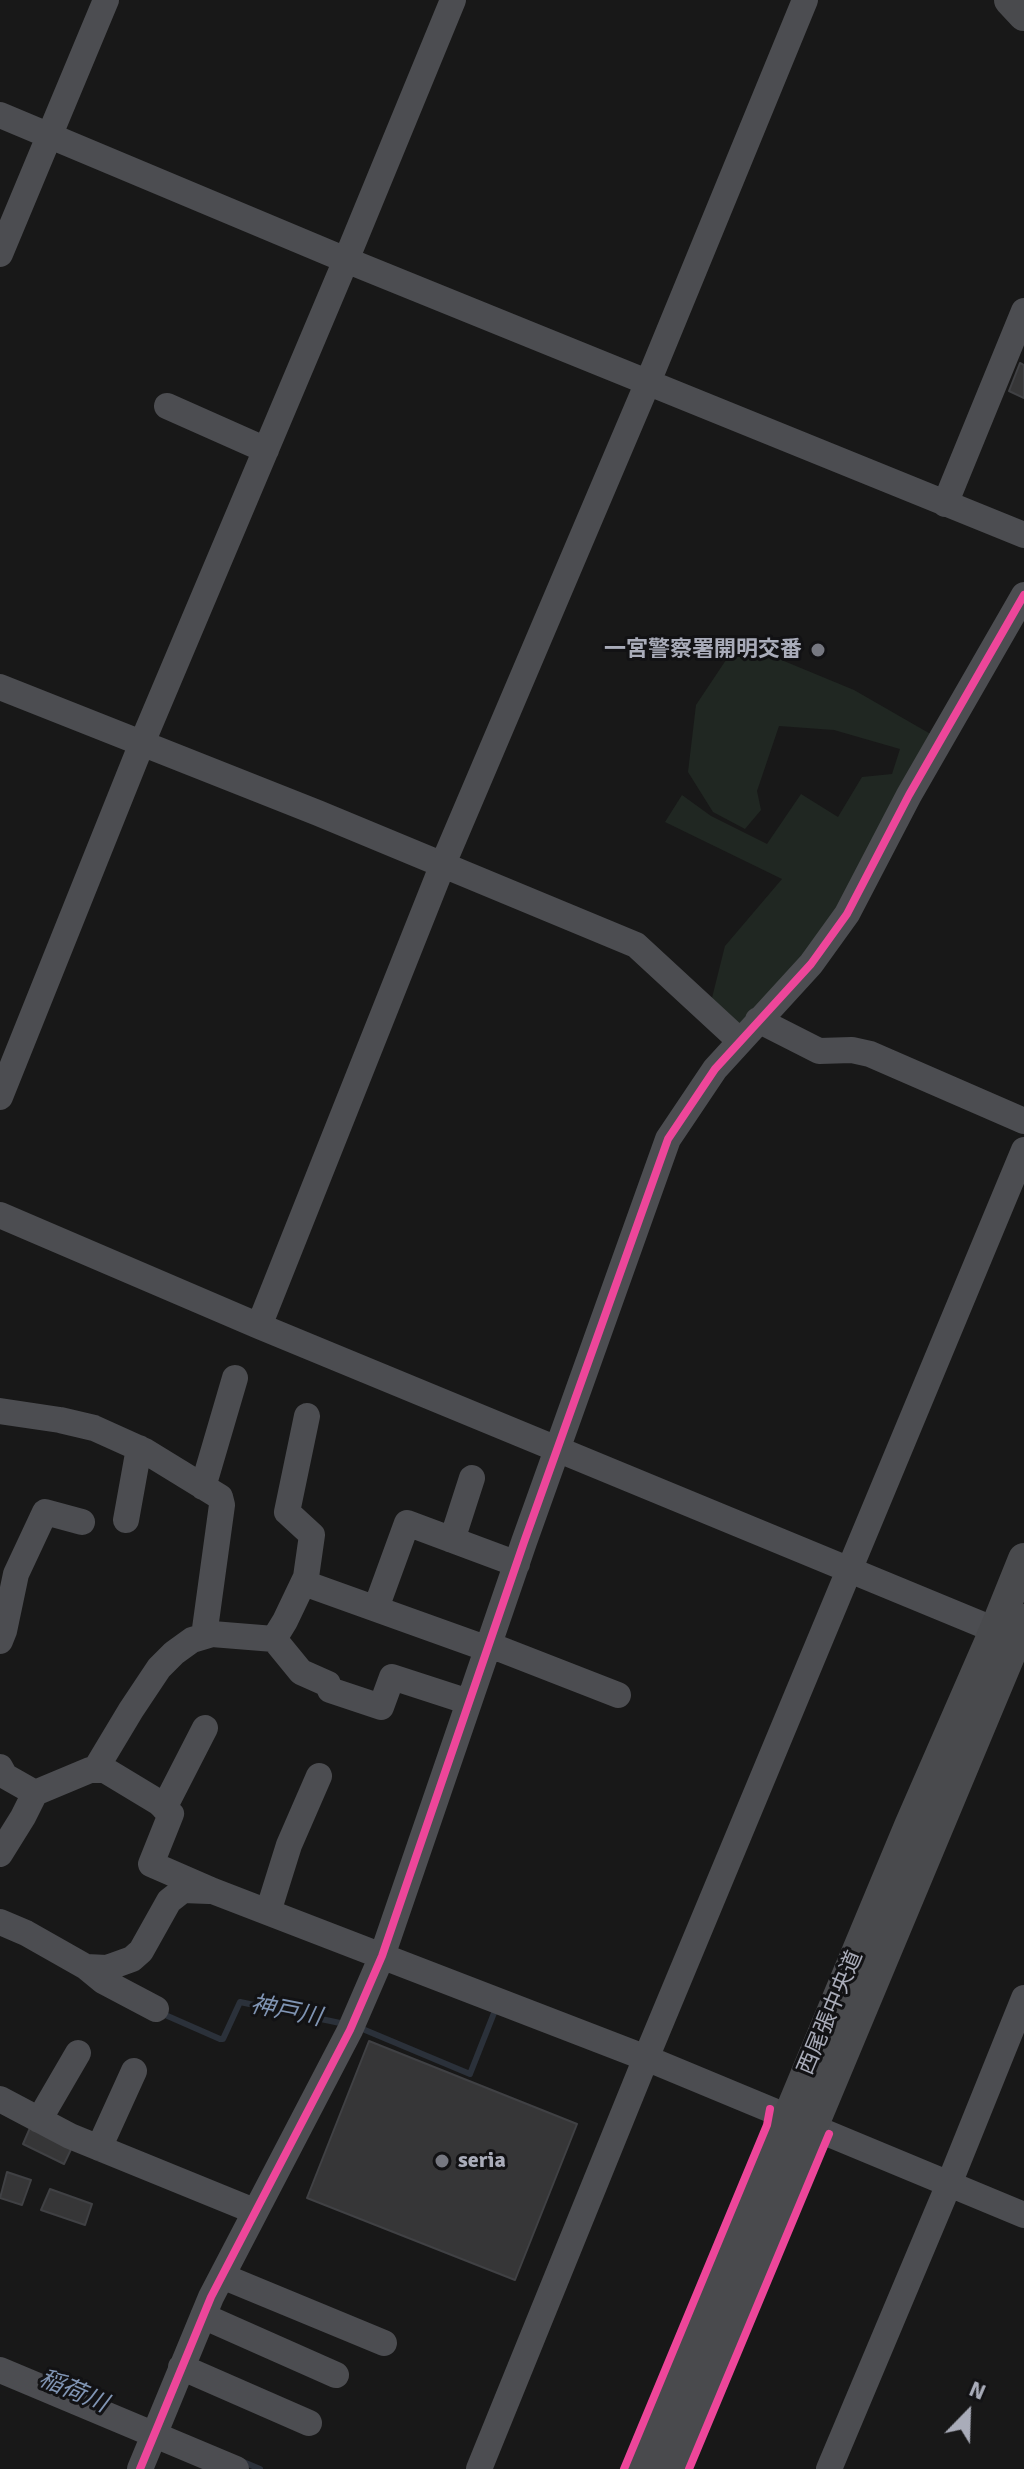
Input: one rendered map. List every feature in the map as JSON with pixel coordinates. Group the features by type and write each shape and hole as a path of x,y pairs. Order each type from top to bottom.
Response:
{"main road":[{"path":"1010,0 1024,15"},
{"name":"西尾張中央道","path":"669,2469 910,1826 1015,1633 1024,1559"},
{"name":"西尾張中央道","path":"642,2469 800,2122"}],"street":[{"path":"0,254 106,0"},
{"path":"0,1097 142,743 453,0"},
{"path":"259,1326 443,864 648,382 805,0"},
{"path":"0,115 346,260 1024,535"},
{"path":"945,504 1024,311"},
{"path":"167,406 266,450"},
{"path":"140,2469 203,2316 254,2211 350,2030 382,1956 668,1139 715,1069 811,964 847,914 909,795 1024,595"},
{"path":"0,687 443,864 636,945 740,1041"},
{"path":"758,1020 819,1051 852,1050 870,1054 1024,1121"},
{"path":"479,2469 646,2058 1024,1150"},
{"path":"0,1215 259,1326 850,1569 1015,1633"},
{"path":"203,1487 235,1378"},
{"path":"0,1411 94,1428 139,1448 220,1497 222,1505 204,1636"},
{"path":"274,1639 304,1583 312,1535 287,1512 307,1416"},
{"path":"126,1520 139,1448"},
{"path":"452,1540 472,1478"},
{"path":"0,1641 16,1574 45,1512 82,1522"},
{"path":"376,1608 407,1523 517,1564"},
{"path":"304,1583 488,1649 500,1649 618,1695"},
{"path":"95,1770 159,1668 192,1640 212,1634 274,1639 301,1672 328,1684 330,1690 381,1707 392,1677 469,1702"},
{"path":"164,1808 205,1728"},
{"path":"0,1767 5,1776 35,1793"},
{"path":"0,1854 35,1793 90,1770 105,1770 171,1814 151,1864 213,1891 646,2058 1024,2215"},
{"path":"268,1912 289,1845 319,1776"},
{"path":"86,1967 107,1968 132,1959 141,1951 169,1901 183,1890 213,1891"},
{"path":"0,1922 26,1933 86,1967 103,1981 156,2009"},
{"path":"829,2469 1024,1998"},
{"path":"39,2120 78,2053"},
{"path":"99,2148 134,2071"},
{"path":"0,2099 99,2148 254,2211"},
{"path":"222,2276 384,2343"},
{"path":"203,2316 336,2375"},
{"path":"181,2367 309,2423"},
{"path":"0,2370 236,2469"}],"shaded area":[{"path":"738,642 854,690 941,740 847,914 740,1041 709,1010 725,946 782,879 665,822 682,795 711,816 767,844 801,794 838,817 862,777 892,774 900,749 834,730 779,726 757,791 761,810 745,829 713,812 688,772 696,705"}],"building":[{"path":"1020,363 1024,365 1024,398 1009,391"},
{"name":"seria","path":"369,2041 577,2124 515,2280 307,2198"},
{"path":"33,2121 75,2141 64,2164 23,2144"},
{"path":"7,2172 31,2180 22,2205 0,2198"},
{"path":"50,2189 92,2204 85,2225 41,2210"}],"waterway":[{"name":"神戸川","path":"163,2014 220,2039 223,2039 240,2002 340,2023"},
{"name":"神戸川","path":"365,2030 470,2074 494,2013"},
{"name":"稲荷川","path":"241,2461 260,2469"}],"cycle path":[{"path":"140,2469 211,2297 350,2030 382,1956 524,1542 668,1139 715,1069 811,964 847,914 909,795 1024,595"},
{"path":"624,2469 767,2125 770,2109"},
{"path":"689,2469 829,2134"}],"place":[{"name":"一宮警察署開明交番","path":"818,650"},
{"name":"seria","path":"442,2161"}]}
